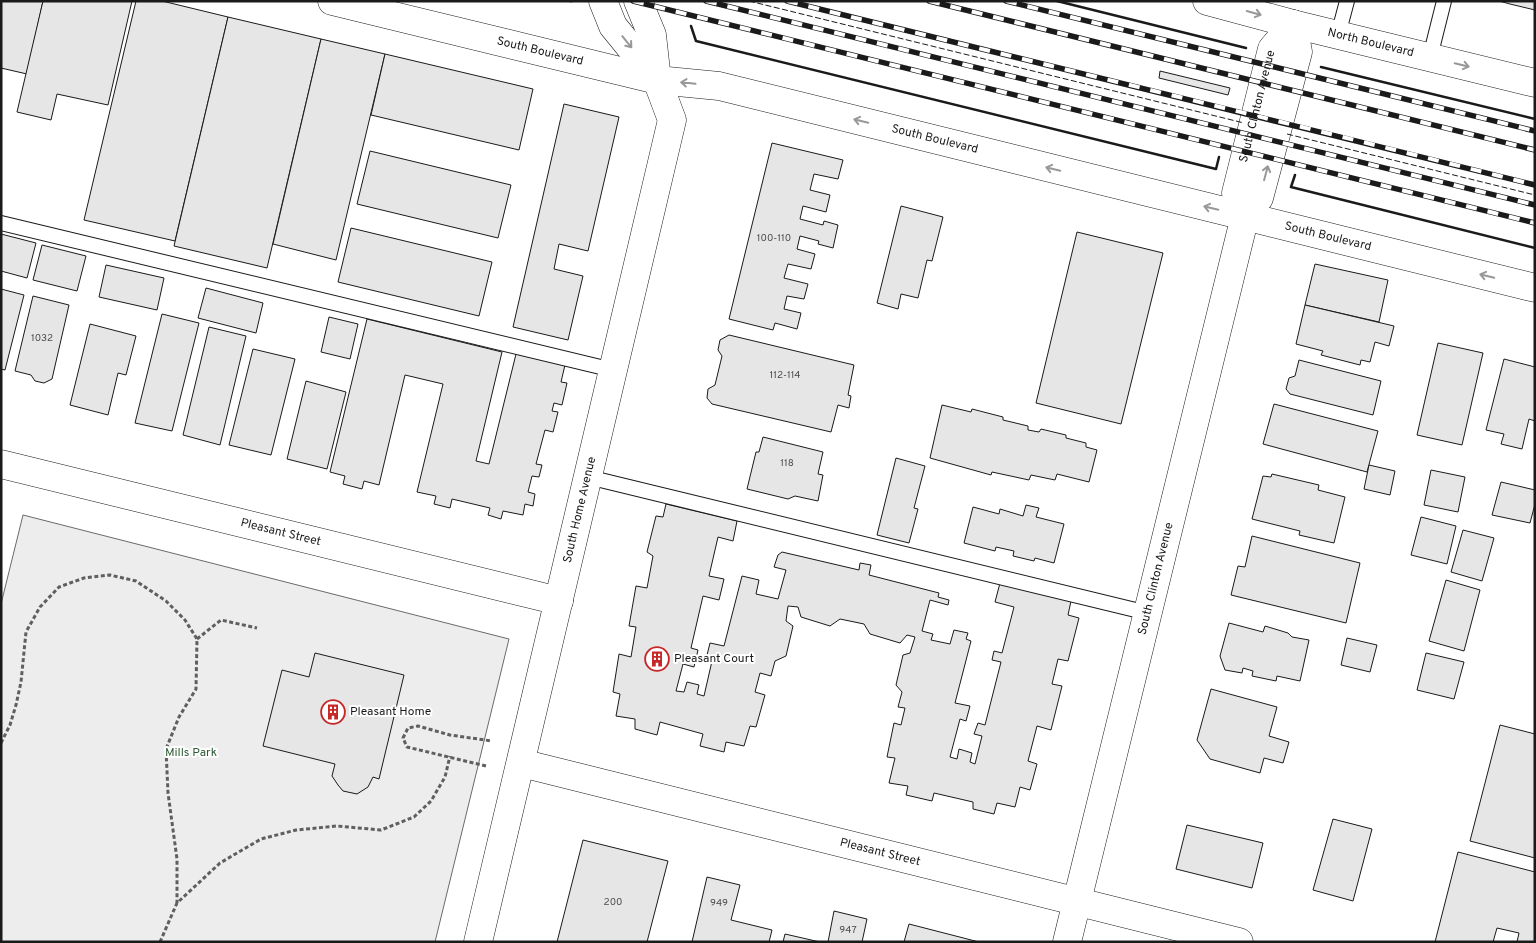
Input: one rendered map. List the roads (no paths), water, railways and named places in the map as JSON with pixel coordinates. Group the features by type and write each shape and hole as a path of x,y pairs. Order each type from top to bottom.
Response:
{"street":[{"name":"South Boulevard","path":"332,1 658,80 720,86 1535,288"},
{"name":"South Home Avenue","path":"603,1 613,26 658,80"},
{"name":"South Home Avenue","path":"478,942 672,120 658,80 652,35 638,1"},
{"name":"North Boulevard","path":"1207,1 1292,24 1535,82"},
{"name":"South Clinton Avenue","path":"1068,942 1245,216 1236,192 1272,49 1292,24"},
{"name":"Pleasant Street","path":"1,464 559,601"},
{"name":"Pleasant Street","path":"521,763 1239,942"}],"lane":[{"path":"1338,35 1347,1"},
{"path":"1430,57 1444,1"},
{"path":"1,222 613,370"},
{"path":"588,478 1148,613"}],"railway":[{"path":"633,1 1535,223"},
{"path":"706,1 1535,205"},
{"path":"787,1 1535,185"},
{"path":"929,1 1535,150"},
{"path":"1006,1 1535,131"}],"place":[{"name":"Pleasant Court","path":"657,659"},
{"name":"Pleasant Home","path":"333,712"}],"park label":[{"name":"Mills Park","path":"191,753"}]}
